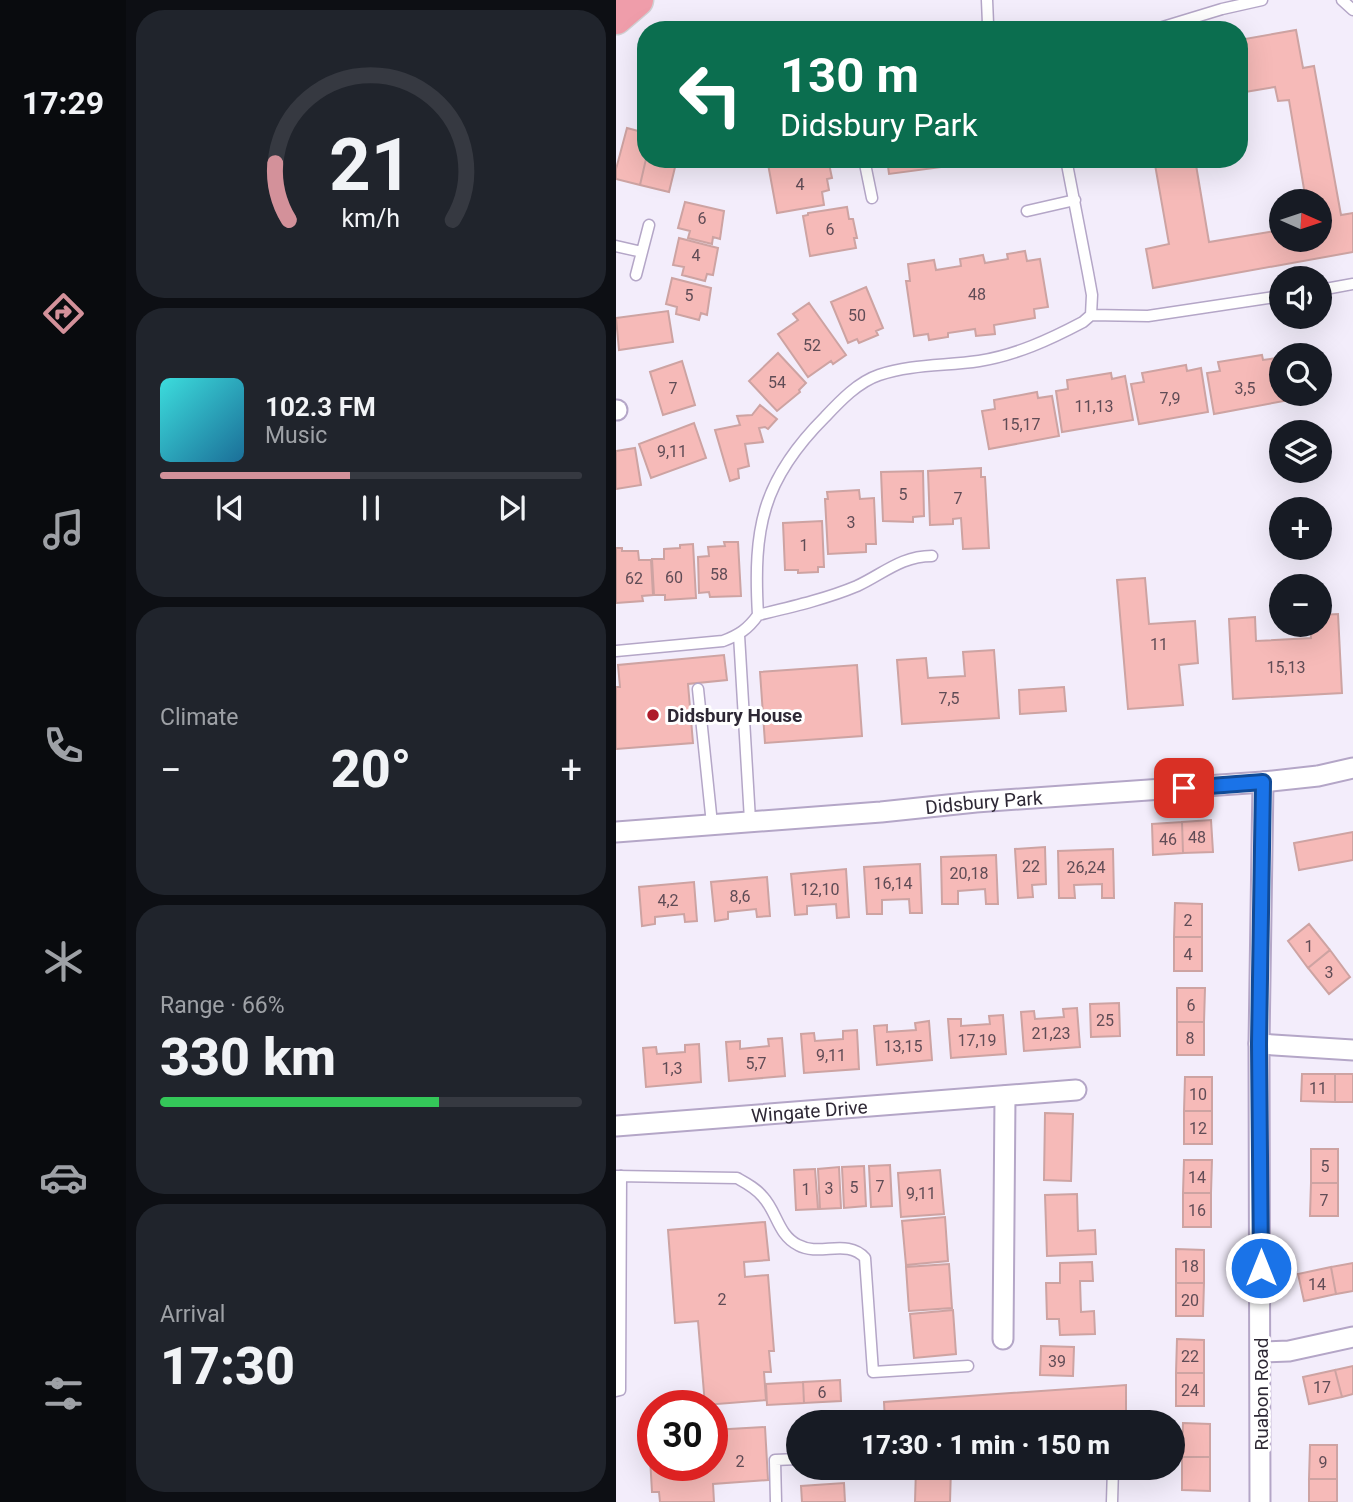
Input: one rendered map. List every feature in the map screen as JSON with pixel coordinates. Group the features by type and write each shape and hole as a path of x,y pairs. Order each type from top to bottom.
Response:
{"main road":[{"path":"616,18 637,0"}],"street":[{"name":"Didsbury Park","path":"616,832 1263,782 1318,776 1353,768"},
{"name":"Ruabon Road","path":"1260,1502 1259,1044 1263,782"},
{"path":"1259,1044 1353,1050"},
{"name":"Wingate Drive","path":"616,1126 1076,1090"},
{"path":"1003,1339 1005,1096"},
{"path":"1261,1352 1289,1351 1353,1337"}],"lane":[{"path":"986,21 988,0"},
{"path":"1183,21 1262,0"},
{"path":"1342,0 1353,10"},
{"path":"866,168 872,198"},
{"path":"1068,168 1092,295 1091,315"},
{"path":"1027,211 1076,200"},
{"path":"635,275 649,225"},
{"path":"616,246 642,252"},
{"path":"1332,288 1353,284"},
{"path":"758,615 755,560 760,526 770,492 793,451 843,398 870,379 903,368 979,361 1022,352 1083,322 1091,315 1148,316 1269,298"},
{"path":"616,651 723,641 739,635 758,615 793,607 855,586 907,559 932,556"},
{"path":"739,635 750,820"},
{"path":"698,689 712,824"},
{"path":"616,1391 621,1390 619,1176 737,1178 750,1184 765,1198 782,1232 795,1244 809,1250 852,1249 865,1258 873,1372 968,1366"},
{"path":"776,1502 775,1461 786,1460"},
{"path":"1112,1502 1113,1480"}],"building":[{"path":"1296,30 1303,68 1314,66 1341,215 1353,213 1353,252 1153,288 1146,249 1169,244 1156,168 1197,168 1209,242 1269,232 1269,252 1332,252 1332,189 1304,189 1289,100 1278,101 1275,87 1248,92 1248,38"},
{"path":"627,128 637,131 637,168 644,168 640,185 616,179 616,169"},
{"path":"644,168 675,168 669,192 640,185"},
{"path":"769,168 830,168 832,178 827,179 829,190 822,192 824,205 777,213"},
{"path":"888,168 934,168 889,174"},
{"path":"685,202 724,211 720,239 713,237 712,244 688,238 690,231 678,228"},
{"path":"847,207 849,219 853,219 856,248 810,256 803,216"},
{"path":"679,238 718,248 713,275 707,274 705,281 682,275 684,267 673,265"},
{"path":"1025,251 1027,261 1040,259 1048,307 1034,309 1035,318 994,325 995,334 976,336 975,329 948,333 948,337 929,340 928,334 914,336 906,281 910,281 908,264 934,260 936,270 961,266 960,259 983,255 985,263 1008,259 1007,254"},
{"path":"672,278 711,288 707,315 701,313 699,320 676,314 677,307 666,304"},
{"path":"866,287 883,328 876,331 878,335 859,343 857,339 848,343 831,302"},
{"path":"809,303 846,355 833,364 831,361 808,377 778,334 798,320 793,314"},
{"path":"668,311 673,342 619,350 616,318"},
{"path":"778,353 806,383 800,392 777,411 749,381"},
{"path":"1262,355 1263,360 1269,359 1269,404 1214,414 1207,373 1220,371 1218,362"},
{"path":"682,361 695,405 663,415 650,372"},
{"path":"1186,365 1187,371 1201,368 1208,412 1139,424 1131,384 1144,382 1142,373"},
{"path":"1111,373 1112,379 1125,376 1133,420 1062,432 1056,391 1068,389 1067,380"},
{"path":"1037,392 1038,398 1052,396 1059,436 989,449 982,411 995,409 994,400"},
{"path":"760,405 777,419 768,429 759,428 763,442 745,444 749,466 738,469 739,478 730,481 715,430 740,425 737,416 752,415"},
{"path":"694,423 706,458 651,478 639,444"},
{"path":"635,448 641,485 616,489 616,451"},
{"path":"981,468 981,477 985,477 989,548 963,549 961,518 953,519 953,524 930,525 928,471"},
{"path":"923,471 924,516 913,517 913,522 883,521 881,472"},
{"path":"859,490 860,499 874,498 876,544 866,544 866,552 828,554 825,499 828,499 827,492"},
{"path":"822,521 824,567 818,567 818,572 798,573 798,570 785,570 783,523"},
{"path":"724,542 738,542 741,596 710,597 709,592 699,593 698,557 709,556 708,547 725,546"},
{"path":"693,544 696,598 665,600 665,595 654,595 652,559 664,559 664,549"},
{"path":"616,548 622,548 622,551 638,551 639,560 651,560 653,595 642,596 643,601 616,603"},
{"path":"1145,578 1149,624 1195,621 1198,663 1179,665 1183,705 1128,709 1117,580"},
{"path":"1332,614 1338,614 1342,693 1233,699 1229,619 1255,617 1256,641 1332,637"},
{"path":"994,650 999,718 902,724 897,660 926,658 928,678 965,676 963,652"},
{"name":"Didsbury House","path":"724,655 727,680 688,684 693,743 616,749 616,687 620,687 618,665"},
{"path":"857,665 862,736 765,743 760,672"},
{"path":"1064,687 1066,711 1020,714 1019,690"},
{"path":"1211,820 1213,852 1183,853 1182,822"},
{"path":"1182,822 1183,853 1153,855 1152,824"},
{"path":"1353,832 1353,860 1299,870 1294,843"},
{"path":"1045,847 1046,884 1032,885 1033,897 1018,898 1015,849"},
{"path":"1113,849 1114,898 1102,898 1102,884 1074,885 1075,898 1059,898 1058,851"},
{"path":"996,855 998,904 986,904 985,889 958,891 958,904 942,904 941,857"},
{"path":"920,864 922,913 910,913 909,899 882,900 882,914 867,914 864,867"},
{"path":"846,869 849,917 837,918 836,904 807,906 807,914 795,915 791,874"},
{"path":"767,877 770,916 757,917 756,909 728,912 728,919 715,921 711,882"},
{"path":"694,882 697,921 685,922 684,914 655,917 655,924 642,926 639,887"},
{"path":"1175,903 1202,904 1202,937 1174,937"},
{"path":"1309,924 1330,950 1308,968 1288,941"},
{"path":"1174,937 1202,937 1202,971 1174,971"},
{"path":"1330,950 1350,977 1329,994 1308,968"},
{"path":"1177,988 1205,988 1204,1022 1177,1022"},
{"path":"1119,1003 1120,1036 1091,1037 1090,1004"},
{"path":"1077,1008 1080,1047 1024,1051 1021,1012 1034,1011 1035,1019 1064,1017 1063,1009"},
{"path":"1003,1015 1006,1054 951,1058 948,1019 961,1019 961,1026 990,1024 989,1016"},
{"path":"929,1021 932,1060 877,1065 874,1026 887,1025 887,1032 916,1030 915,1023"},
{"path":"1177,1022 1204,1022 1204,1055 1177,1055"},
{"path":"857,1030 859,1069 804,1073 801,1034 814,1033 815,1041 843,1039 843,1031"},
{"path":"782,1038 785,1076 729,1081 726,1042 740,1041 740,1049 769,1046 768,1039"},
{"path":"699,1044 701,1082 646,1087 643,1048 656,1047 657,1054 685,1052 685,1045"},
{"path":"1302,1074 1335,1074 1335,1102 1301,1101"},
{"path":"1335,1074 1353,1074 1353,1102 1335,1102"},
{"path":"1185,1077 1212,1077 1212,1111 1184,1111"},
{"path":"1184,1111 1212,1111 1212,1144 1184,1144"},
{"path":"1045,1113 1073,1114 1071,1181 1044,1180"},
{"path":"1311,1149 1338,1149 1338,1183 1311,1183"},
{"path":"1184,1160 1212,1160 1211,1193 1183,1193"},
{"path":"890,1165 892,1206 871,1207 869,1166"},
{"path":"864,1166 866,1206 844,1208 842,1167"},
{"path":"839,1167 841,1208 820,1209 818,1169"},
{"path":"815,1169 818,1209 796,1210 794,1170"},
{"path":"940,1170 944,1214 901,1217 898,1173"},
{"path":"1311,1183 1338,1183 1338,1216 1310,1216"},
{"path":"1183,1193 1211,1193 1211,1227 1183,1227"},
{"path":"1077,1194 1078,1231 1095,1230 1096,1254 1047,1256 1045,1195"},
{"path":"945,1217 948,1261 906,1265 902,1221"},
{"path":"765,1222 769,1260 744,1262 745,1277 768,1275 774,1351 769,1351 771,1372 764,1372 766,1400 728,1403 728,1390 704,1390 698,1321 675,1323 668,1230"},
{"path":"1176,1249 1204,1250 1204,1283 1176,1283"},
{"path":"1092,1262 1093,1281 1080,1281 1081,1312 1094,1311 1095,1334 1060,1335 1059,1319 1047,1319 1046,1283 1060,1283 1060,1263"},
{"path":"1353,1263 1353,1291 1336,1294 1331,1267"},
{"path":"949,1264 952,1308 909,1311 906,1267"},
{"path":"1331,1267 1336,1294 1304,1301 1298,1274"},
{"path":"1176,1283 1204,1283 1203,1316 1176,1316"},
{"path":"953,1310 956,1354 914,1358 910,1314"},
{"path":"1177,1339 1204,1340 1204,1373 1176,1373"},
{"path":"1041,1346 1074,1347 1073,1376 1040,1375"},
{"path":"1353,1366 1353,1394 1342,1397 1335,1370"},
{"path":"1335,1370 1342,1397 1309,1404 1303,1377"},
{"path":"1176,1373 1204,1373 1204,1406 1176,1406"},
{"path":"840,1380 841,1401 804,1403 803,1382"},
{"path":"803,1382 804,1403 767,1405 766,1384"},
{"path":"1126,1385 1126,1410 884,1410 884,1402"},
{"path":"1185,1423 1210,1424 1210,1457 1185,1457"},
{"path":"765,1427 768,1480 713,1484 714,1502 660,1502 659,1492 652,1492 651,1481 728,1481 728,1429"},
{"path":"1310,1445 1337,1445 1337,1479 1309,1479"},
{"path":"1185,1457 1210,1457 1210,1491 1182,1490"},
{"path":"1309,1479 1337,1479 1337,1502 1309,1502"},
{"path":"916,1480 951,1480 950,1502 915,1502"},
{"path":"844,1483 845,1502 802,1502 801,1486"}],"place":[{"name":"Didsbury House","path":"653,715"}],"route":[{"path":"1184,788 1263,782 1259,1044 1261,1268"}]}
